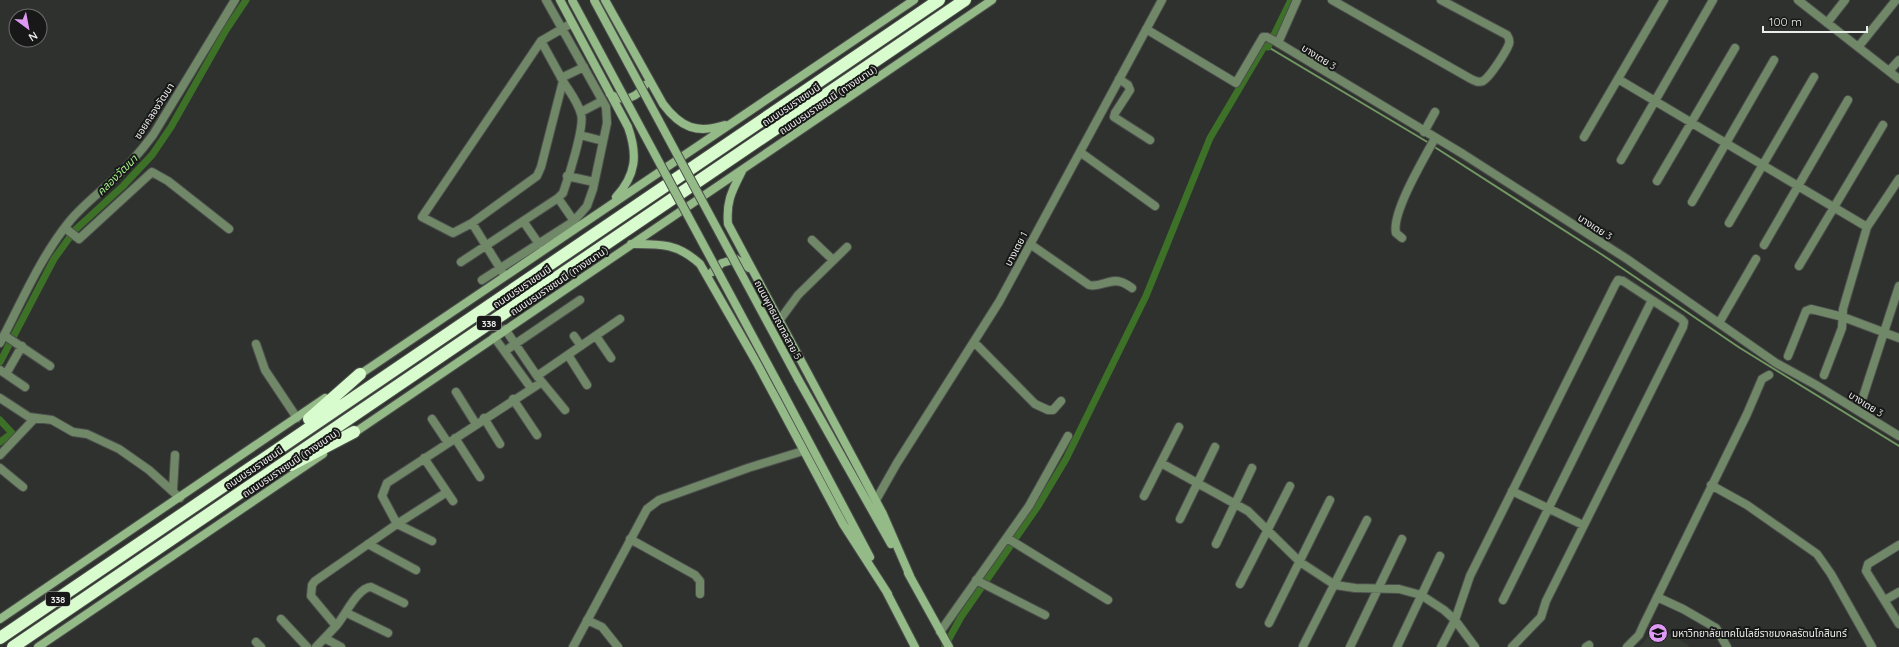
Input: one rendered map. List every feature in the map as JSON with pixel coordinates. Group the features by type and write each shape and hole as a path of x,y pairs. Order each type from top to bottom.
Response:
{"highway":[{"name":"ถนนบรมราชชนนี","path":"0,638 939,0"},
{"name":"ถนนบรมราชชนนี","path":"13,647 965,0"},
{"path":"228,483 307,420 360,374"},
{"path":"239,492 354,432"}],"main road":[{"path":"560,0 628,127 633,141 634,155 630,178 624,188 607,206"},
{"path":"572,0 856,530 915,647"},
{"name":"ถนนพุทธมณฑลสาย 5","path":"594,0 798,379 910,576 948,647"},
{"path":"605,0 670,114 681,123 702,130 733,123"},
{"name":"338","path":"0,619 180,498 607,206 733,123 904,2 914,0"},
{"name":"ถนนบรมราชชนนี (ทางขนาน)","path":"38,647 992,0"},
{"path":"610,94 614,97 626,99 634,97 640,93 649,79"},
{"path":"742,170 728,197 726,210 728,224 876,500 910,576"},
{"path":"631,244 668,245 675,247 690,255 700,264 843,524 888,594"},
{"path":"712,284 712,272 717,266 729,260 736,259 752,270"}],"street":[{"name":"ซอยคลองวัฒนา","path":"0,343 6,336 35,275 86,203 113,180 138,154 153,135 235,0"},
{"path":"482,280 574,221 587,206 594,182 607,114 602,101 584,67 546,0"},
{"name":"บางเตย 1","path":"876,500 897,463 999,302 1162,0"},
{"path":"1276,42 1297,0"},
{"path":"1332,0 1471,79 1477,82 1482,81 1493,69 1509,44 1507,35 1441,0"},
{"path":"1584,137 1664,0"},
{"path":"1621,160 1713,0"},
{"path":"1798,0 1890,70 1899,79"},
{"path":"1828,23 1845,0"},
{"path":"1859,46 1896,0"},
{"path":"572,23 541,41 422,217 453,233 472,223 537,176 541,168 562,80 584,67"},
{"name":"บางเตย 3","path":"1146,29 1236,82 1263,38 1267,37 1424,132 1627,259 1776,363 1816,384 1899,436"},
{"path":"461,262 486,247 558,198 563,192 580,135 582,120 581,112 541,41"},
{"path":"1656,181 1735,48"},
{"path":"1692,202 1774,60"},
{"path":"1890,70 1899,60"},
{"path":"1729,223 1814,77"},
{"path":"1120,79 1128,85 1130,90 1114,117 1150,140"},
{"path":"1618,79 1690,124 1867,227"},
{"path":"1764,245 1848,100"},
{"path":"581,112 602,101"},
{"path":"1424,132 1435,112"},
{"path":"1799,266 1883,124"},
{"path":"580,135 603,141"},
{"path":"1402,238 1396,233 1396,220 1402,202 1434,139"},
{"path":"1080,152 1155,206"},
{"path":"67,229 79,239 152,172 156,172 228,229"},
{"path":"568,176 594,182"},
{"path":"1824,374 1842,328 1843,309 1867,227 1899,179"},
{"path":"558,198 574,221"},
{"path":"523,221 539,244"},
{"path":"472,223 505,276"},
{"path":"812,240 833,260"},
{"path":"1030,244 1089,285 1100,286 1114,281 1120,282 1132,288"},
{"path":"779,321 798,295 847,247"},
{"path":"1719,323 1756,259"},
{"path":"1441,647 1455,620 1470,576 1512,491 1618,280 1623,281 1681,318 1684,322 1683,327 1583,525 1546,601 1541,617 1512,647"},
{"path":"1862,400 1899,286"},
{"path":"505,352 580,300"},
{"path":"1503,600 1652,300"},
{"path":"1788,356 1806,311 1811,309 1899,338"},
{"path":"432,541 398,524 384,502 383,490 387,483 531,388 539,379 568,355 620,320"},
{"path":"505,330 539,379 565,410"},
{"path":"6,336 50,366"},
{"path":"574,336 581,346"},
{"path":"596,336 611,358"},
{"path":"494,337 531,388"},
{"path":"974,342 1035,404 1048,410 1053,410 1061,401"},
{"path":"256,344 265,370 297,418"},
{"path":"20,345 3,372 25,387"},
{"path":"568,355 587,385"},
{"path":"1627,647 1638,635 1712,485 1762,379 1769,374"},
{"path":"456,392 476,424"},
{"path":"0,398 24,414 35,418 52,420 73,432 87,434 119,449 149,470 173,490 180,498"},
{"path":"513,399 537,435"},
{"path":"0,455 35,418"},
{"path":"484,418 500,444"},
{"path":"432,419 451,440 480,477"},
{"path":"1144,496 1179,427"},
{"path":"942,634 1012,540 1068,436"},
{"path":"1180,519 1215,447"},
{"path":"573,647 647,509 659,500 748,468 803,451"},
{"path":"173,490 175,455"},
{"path":"424,458 453,501"},
{"path":"1161,463 1248,511 1300,562 1335,585 1399,590 1421,595 1444,610 1455,620 1475,647"},
{"path":"0,468 23,487"},
{"path":"1216,544 1252,468"},
{"path":"1712,485 1747,505 1817,554 1824,562 1872,647"},
{"path":"1240,584 1290,486"},
{"path":"1512,491 1583,525"},
{"path":"336,626 311,596 312,585 315,581 447,492"},
{"path":"1269,623 1330,500"},
{"path":"1303,646 1367,520"},
{"path":"630,539 695,575 700,580 700,594"},
{"path":"1350,647 1402,539"},
{"path":"1012,540 1108,600"},
{"path":"368,544 416,570"},
{"path":"1899,545 1868,564 1866,567 1866,571 1899,624"},
{"path":"1397,647 1440,556"},
{"path":"981,583 1045,615"},
{"path":"316,647 326,639 347,613 355,598 367,587 371,587 404,603"},
{"path":"1885,600 1899,592"},
{"path":"1657,597 1683,609 1716,628 1727,647"},
{"path":"347,613 388,633"},
{"path":"281,619 307,647"},
{"path":"587,620 602,627 618,647"},
{"path":"326,639 341,647"}],"shaded area":[{"name":"มหาวิทยาลัยเทคโนโลยีราชมงคลรัตนโกสินทร์","path":"1653,625 1687,644 1689,647 1639,647 1645,641"}],"waterway":[{"name":"คลองวัฒนา","path":"0,362 54,259 75,230 123,186 152,155 171,127 226,30 246,0"},
{"path":"945,646 961,617 1038,506 1066,459 1146,296 1210,138 1265,45 1268,47 1291,0"},
{"path":"1268,47 1429,143"},
{"path":"1433,146 1601,254 1740,348 1899,446"},
{"name":"คลองวัฒนา","path":"0,420 12,433 0,442"}],"place":[{"name":"มหาวิทยาลัยเทคโนโลยีราชมงคลรัตนโกสินทร์","path":"1658,633"}]}
